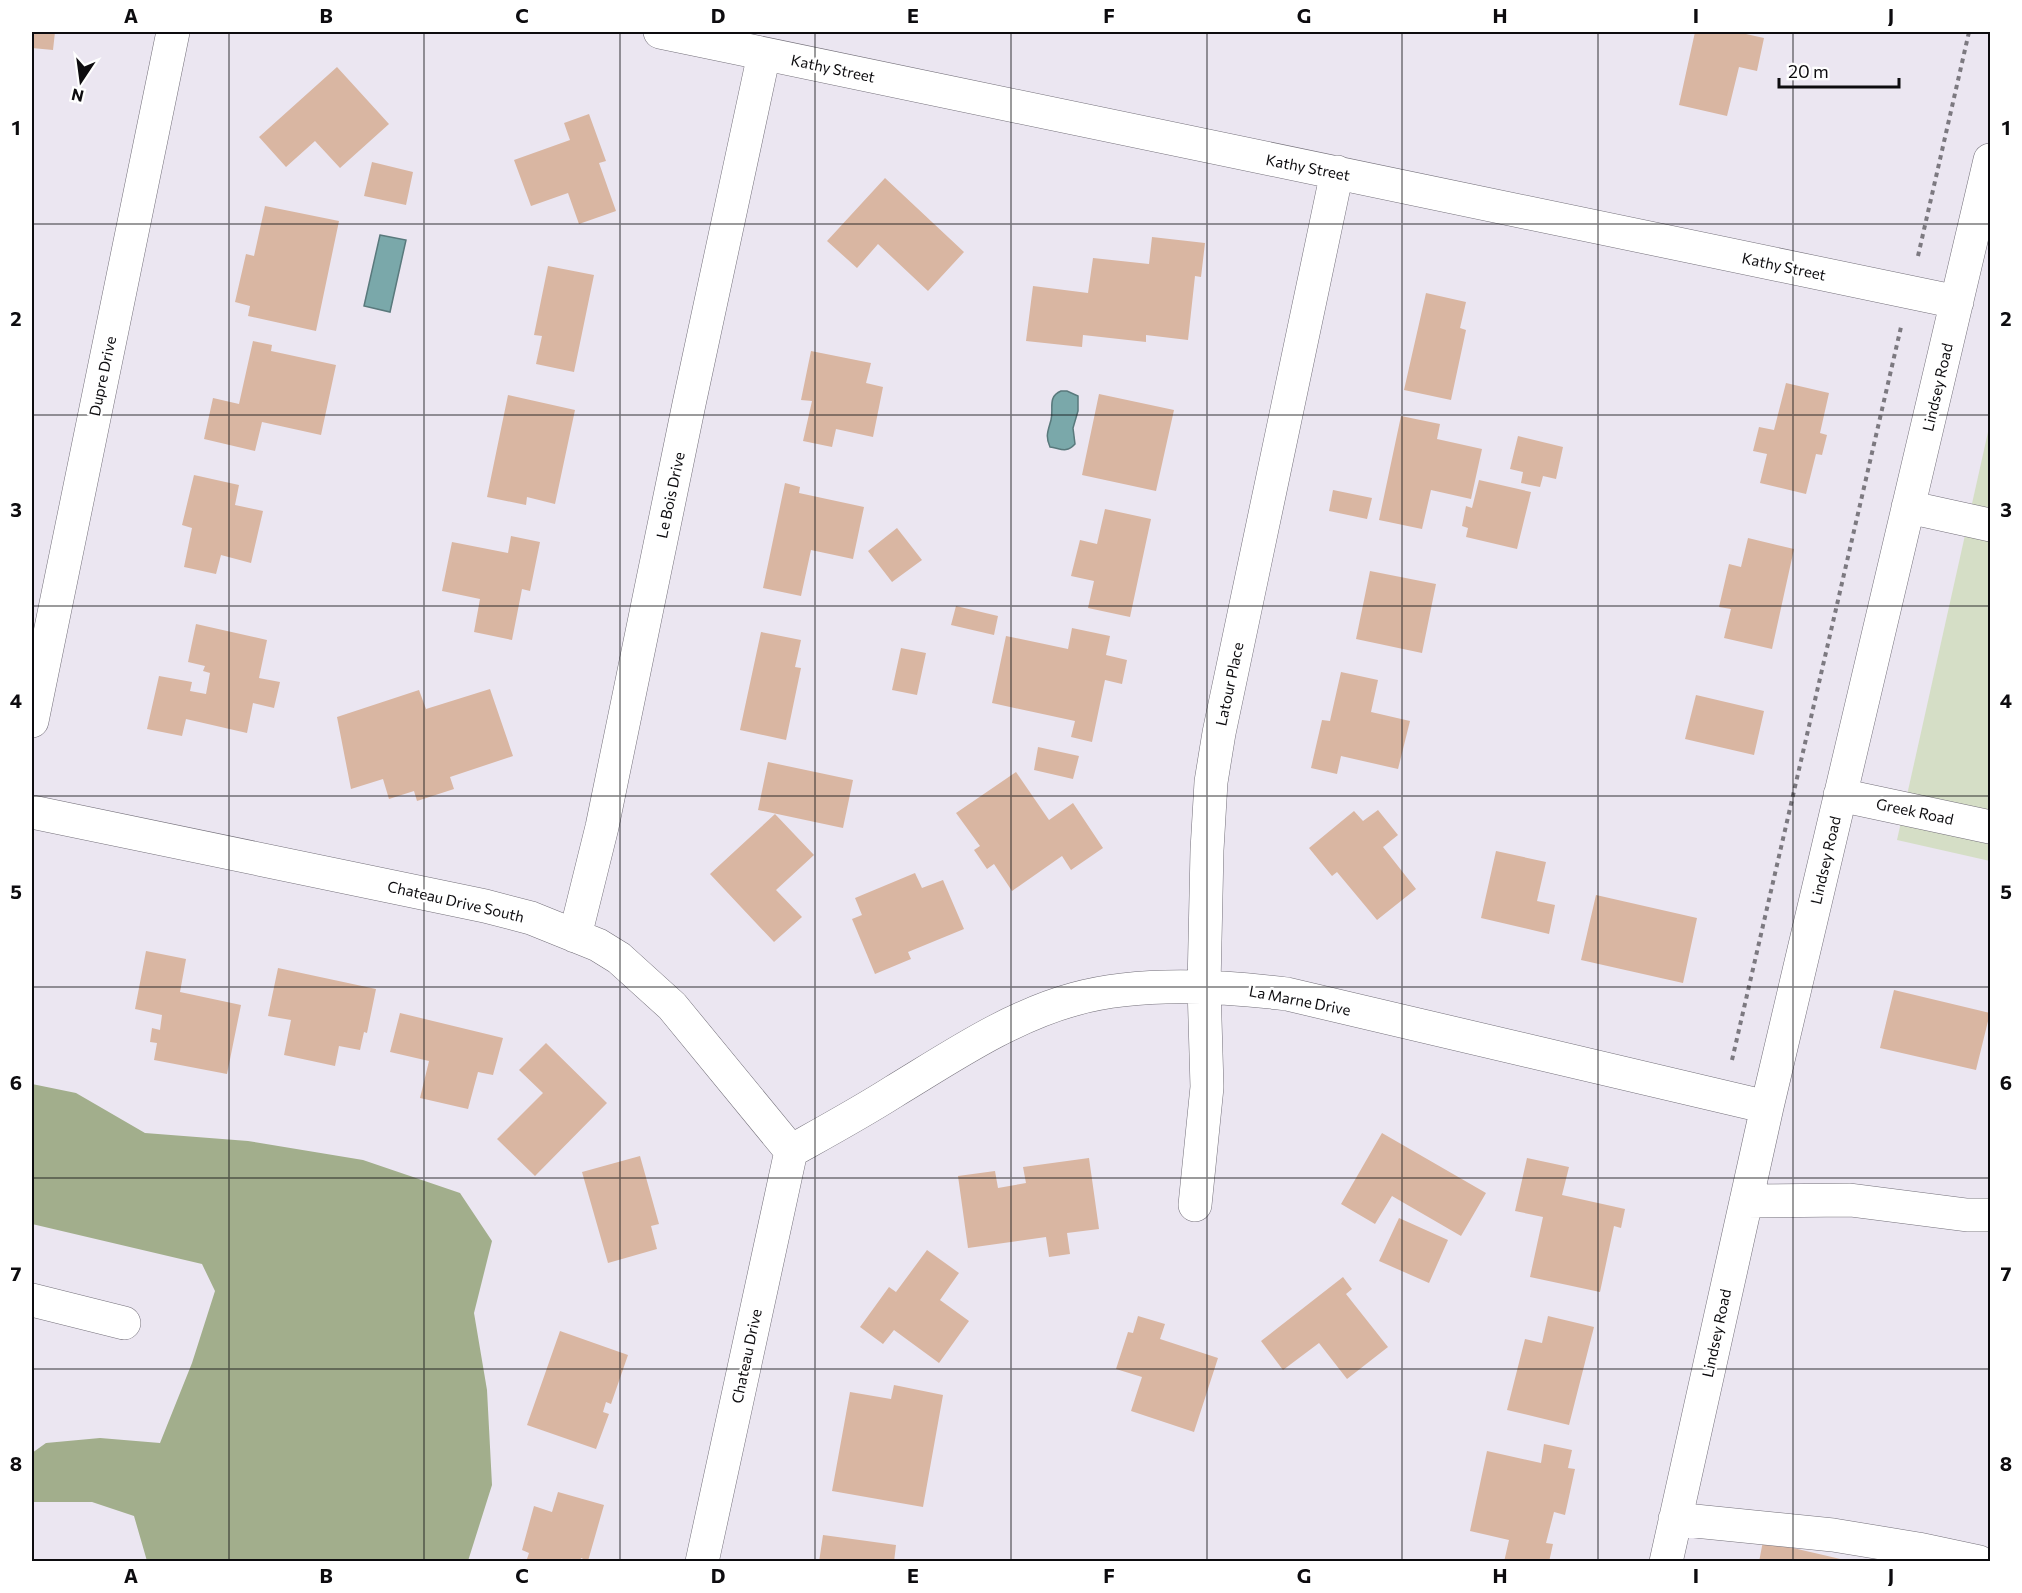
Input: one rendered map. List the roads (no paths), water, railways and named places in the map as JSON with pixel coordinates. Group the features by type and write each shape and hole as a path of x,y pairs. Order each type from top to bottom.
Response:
{"street":[{"name":"Dupre Drive","path":"32,721 172,32"},
{"name":"Kathy Street","path":"660,32 1956,302"},
{"name":"Le Bois Drive","path":"575,936 602,827 688,404 764,54"},
{"name":"Lindsey Road","path":"1666,1562 1767,1107 1990,160"},
{"name":"Latour Place","path":"1195,1205 1207,1087 1204,986 1211,782 1219,733 1337,172"},
{"path":"1908,507 1990,525"},
{"name":"Greek Road","path":"1840,795 1990,827"},
{"name":"Chateau Drive South","path":"32,812 484,906 531,918 598,945 619,958 672,1006 791,1151"},
{"name":"La Marne Drive","path":"791,1151 891,1094 967,1046 1028,1017 1075,999 1127,990 1204,986 1287,994 1767,1107"},
{"name":"Chateau Drive","path":"702,1562 791,1151"},
{"path":"1746,1201 1850,1200 1967,1215 1990,1215"},
{"path":"32,1300 124,1323"},
{"path":"1675,1519 1833,1535 1979,1562"}]}
